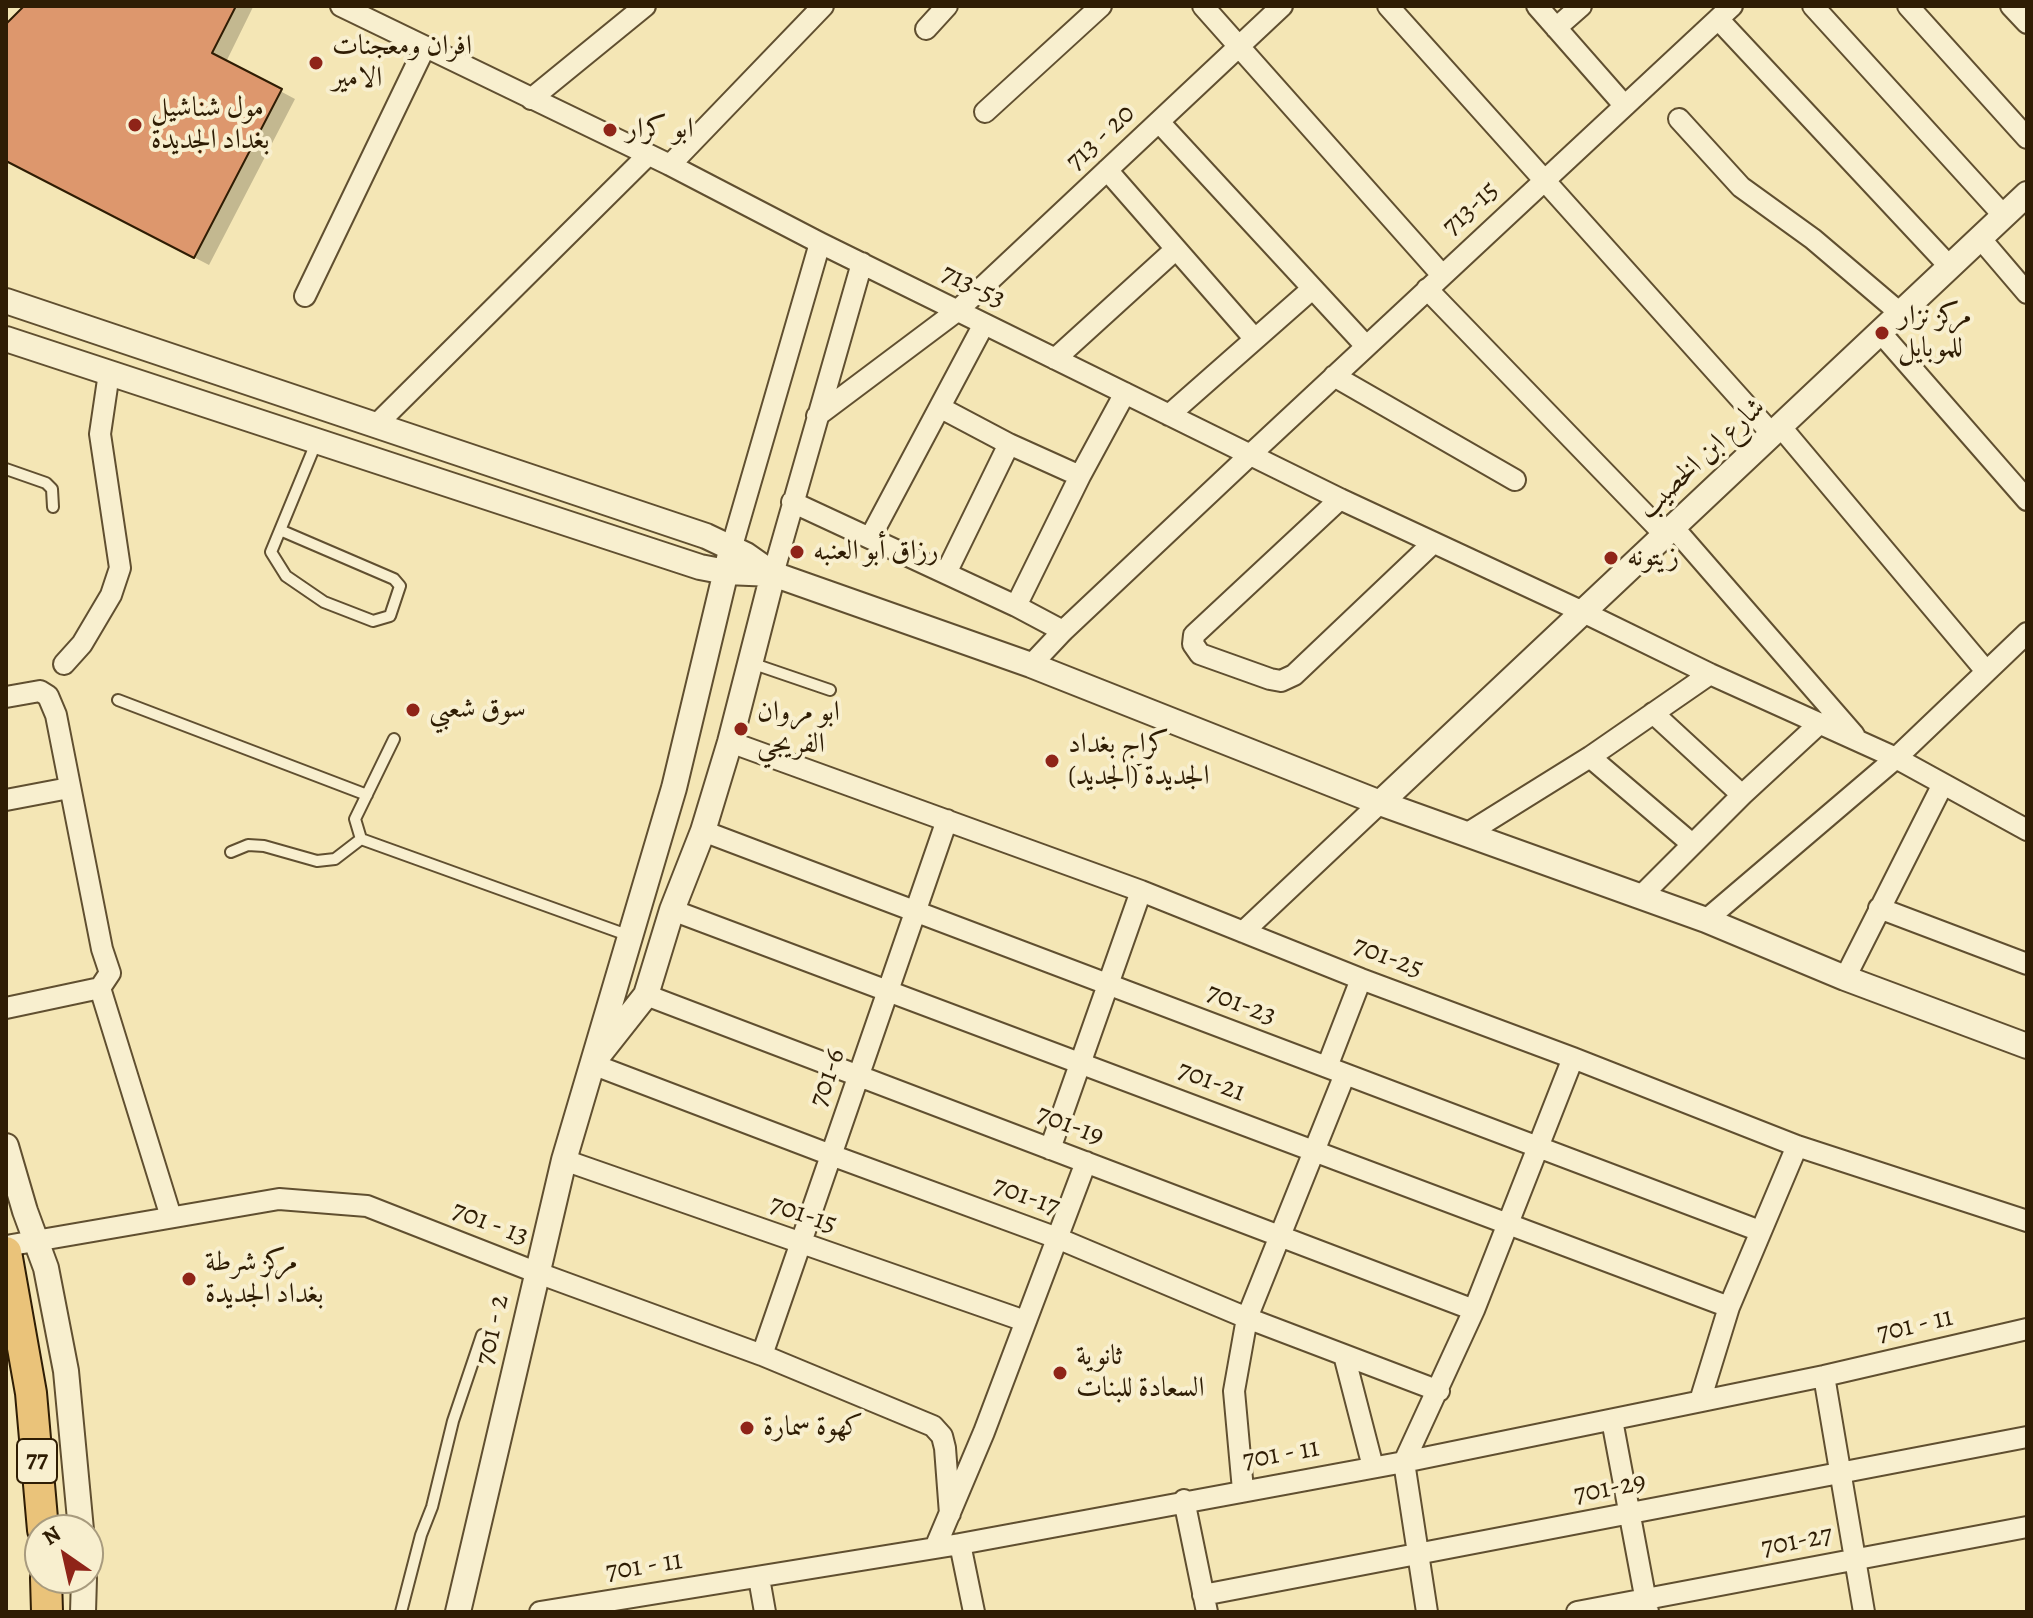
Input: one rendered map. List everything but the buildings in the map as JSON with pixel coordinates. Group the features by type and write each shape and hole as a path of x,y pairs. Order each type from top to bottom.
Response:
{"main road":[{"name":"77","path":"6,1252 31,1393 42,1514"}],"street":[{"name":"713-53","path":"341,6 371,12 425,47 670,165 957,311 1340,499 1896,758 2027,830"},
{"path":"531,99 645,6"},
{"path":"926,29 947,6"},
{"path":"985,112 1101,6"},
{"path":"1203,6 1435,282 1669,531 1860,742"},
{"name":"713 - 20","path":"817,416 957,311 1282,6"},
{"path":"1388,6 1543,180 1776,430 1986,671"},
{"path":"1537,6 1624,105"},
{"path":"1556,28 1581,6"},
{"path":"1813,6 2004,216"},
{"path":"1908,6 2027,138"},
{"path":"2011,6 2027,23"},
{"path":"670,165 816,8"},
{"path":"1725,13 1950,267"},
{"name":"713-15","path":"1031,665 1063,631 1334,376 1725,13"},
{"path":"305,296 425,47"},
{"path":"1679,119 1741,187 1813,239 1900,313"},
{"path":"1159,122 1366,346"},
{"path":"375,426 647,156"},
{"path":"1107,170 1254,338"},
{"name":"شارع ابن الخصيب","path":"1243,932 2027,194"},
{"path":"1980,238 2027,293"},
{"path":"732,546 820,243"},
{"path":"1055,359 1176,249"},
{"path":"592,1064 646,995 672,910 703,831 730,742 792,502 862,263"},
{"path":"1169,415 1312,289"},
{"path":"6,301 732,546 773,574 1031,665 1380,803 1706,920 1845,978 2027,1046"},
{"path":"870,538 984,324"},
{"path":"1880,332 2027,500"},
{"path":"6,339 700,567 726,572 773,574"},
{"path":"64,664 82,644 111,595 120,568 100,434 109,373"},
{"path":"1334,376 1515,480"},
{"path":"1016,606 1125,393"},
{"path":"941,408 1009,444 1080,476"},
{"path":"946,573 1009,444"},
{"path":"1340,499 1194,635 1193,644 1200,654 1270,679 1281,681 1294,675 1433,543"},
{"path":"792,502 1063,631"},
{"name":"701 - 2","path":"458,1612 564,1160 674,788 732,546"},
{"path":"1706,920 1896,758 2027,633"},
{"path":"1468,833 1590,757 1710,674"},
{"path":"6,697 40,691 48,696 56,715 110,973 100,988 6,1008"},
{"path":"1653,713 1742,795"},
{"path":"1640,897 1742,795 1820,723"},
{"path":"689,727 730,742"},
{"name":"701-25","path":"730,742 1141,891 1797,1146 2027,1220"},
{"path":"1590,757 1692,844"},
{"path":"1845,978 1943,784"},
{"path":"6,800 69,788"},
{"name":"701-6","path":"762,1355 947,820"},
{"name":"701-23","path":"703,831 1760,1231"},
{"path":"1050,1149 1141,891"},
{"path":"1879,908 2027,964"},
{"name":"701-21","path":"672,910 1729,1307"},
{"path":"1243,1490 1234,1391 1247,1318 1314,1151 1361,979"},
{"path":"100,988 171,1217"},
{"name":"701-19","path":"646,995 1474,1310"},
{"path":"1427,1612 1404,1462 1439,1391 1510,1224 1573,1058"},
{"name":"701-17","path":"592,1064 1057,1238 1247,1318 1439,1391"},
{"path":"6,1146 46,1268 66,1371 79,1514"},
{"path":"1700,1401 1729,1307 1797,1146"},
{"name":"701-15","path":"564,1160 1025,1321"},
{"path":"935,1548 984,1432 1086,1162"},
{"name":"701 - 13","path":"6,1246 279,1199 367,1206 762,1355 933,1426 942,1436 945,1448 950,1514"},
{"name":"701 - 11","path":"540,1612 960,1544 1184,1500 1404,1462 1824,1376 2027,1329"},
{"path":"1344,1355 1373,1467"},
{"path":"1824,1376 1864,1612"},
{"path":"1612,1420 1646,1606"},
{"name":"701-29","path":"1205,1604 1418,1554 2027,1437"},
{"path":"1184,1500 1205,1604"},
{"name":"701-27","path":"1577,1612 1646,1606 1855,1559 2027,1527"},
{"path":"960,1544 974,1612"},
{"path":"759,1578 765,1612"}],"lane":[{"path":"280,530 394,579 400,586 390,616 373,621 324,602 286,576 271,552 316,441"},
{"path":"6,469 46,483 52,489 53,507"},
{"path":"751,663 830,690"},
{"path":"118,700 367,795"},
{"path":"361,839 355,819 394,739"},
{"path":"361,839 630,936"},
{"path":"231,852 248,845 264,846 317,861 335,859 361,839"},
{"path":"401,1612 453,1421 482,1335"}],"place":[{"name":"افران ومعجنات الامير","path":"316,63"},
{"name":"مول شناشيل بغداد الجديدة","path":"135,125"},
{"name":"ابو كرار","path":"610,130"},
{"name":"مركز نزار للموبايل","path":"1882,333"},
{"name":"رزاق أبو العنبه","path":"797,552"},
{"name":"زيتونه","path":"1611,558"},
{"name":"سوق شعبي","path":"413,710"},
{"name":"ابو مروان الفريجي","path":"741,729"},
{"name":"كراج بغداد الجديدة (الجديد)","path":"1052,761"},
{"name":"مركز شرطة بغداد الجديدة","path":"189,1279"},
{"name":"ثانوية السعادة للبنات","path":"1060,1373"},
{"name":"كهوة سمارة","path":"747,1428"}]}
